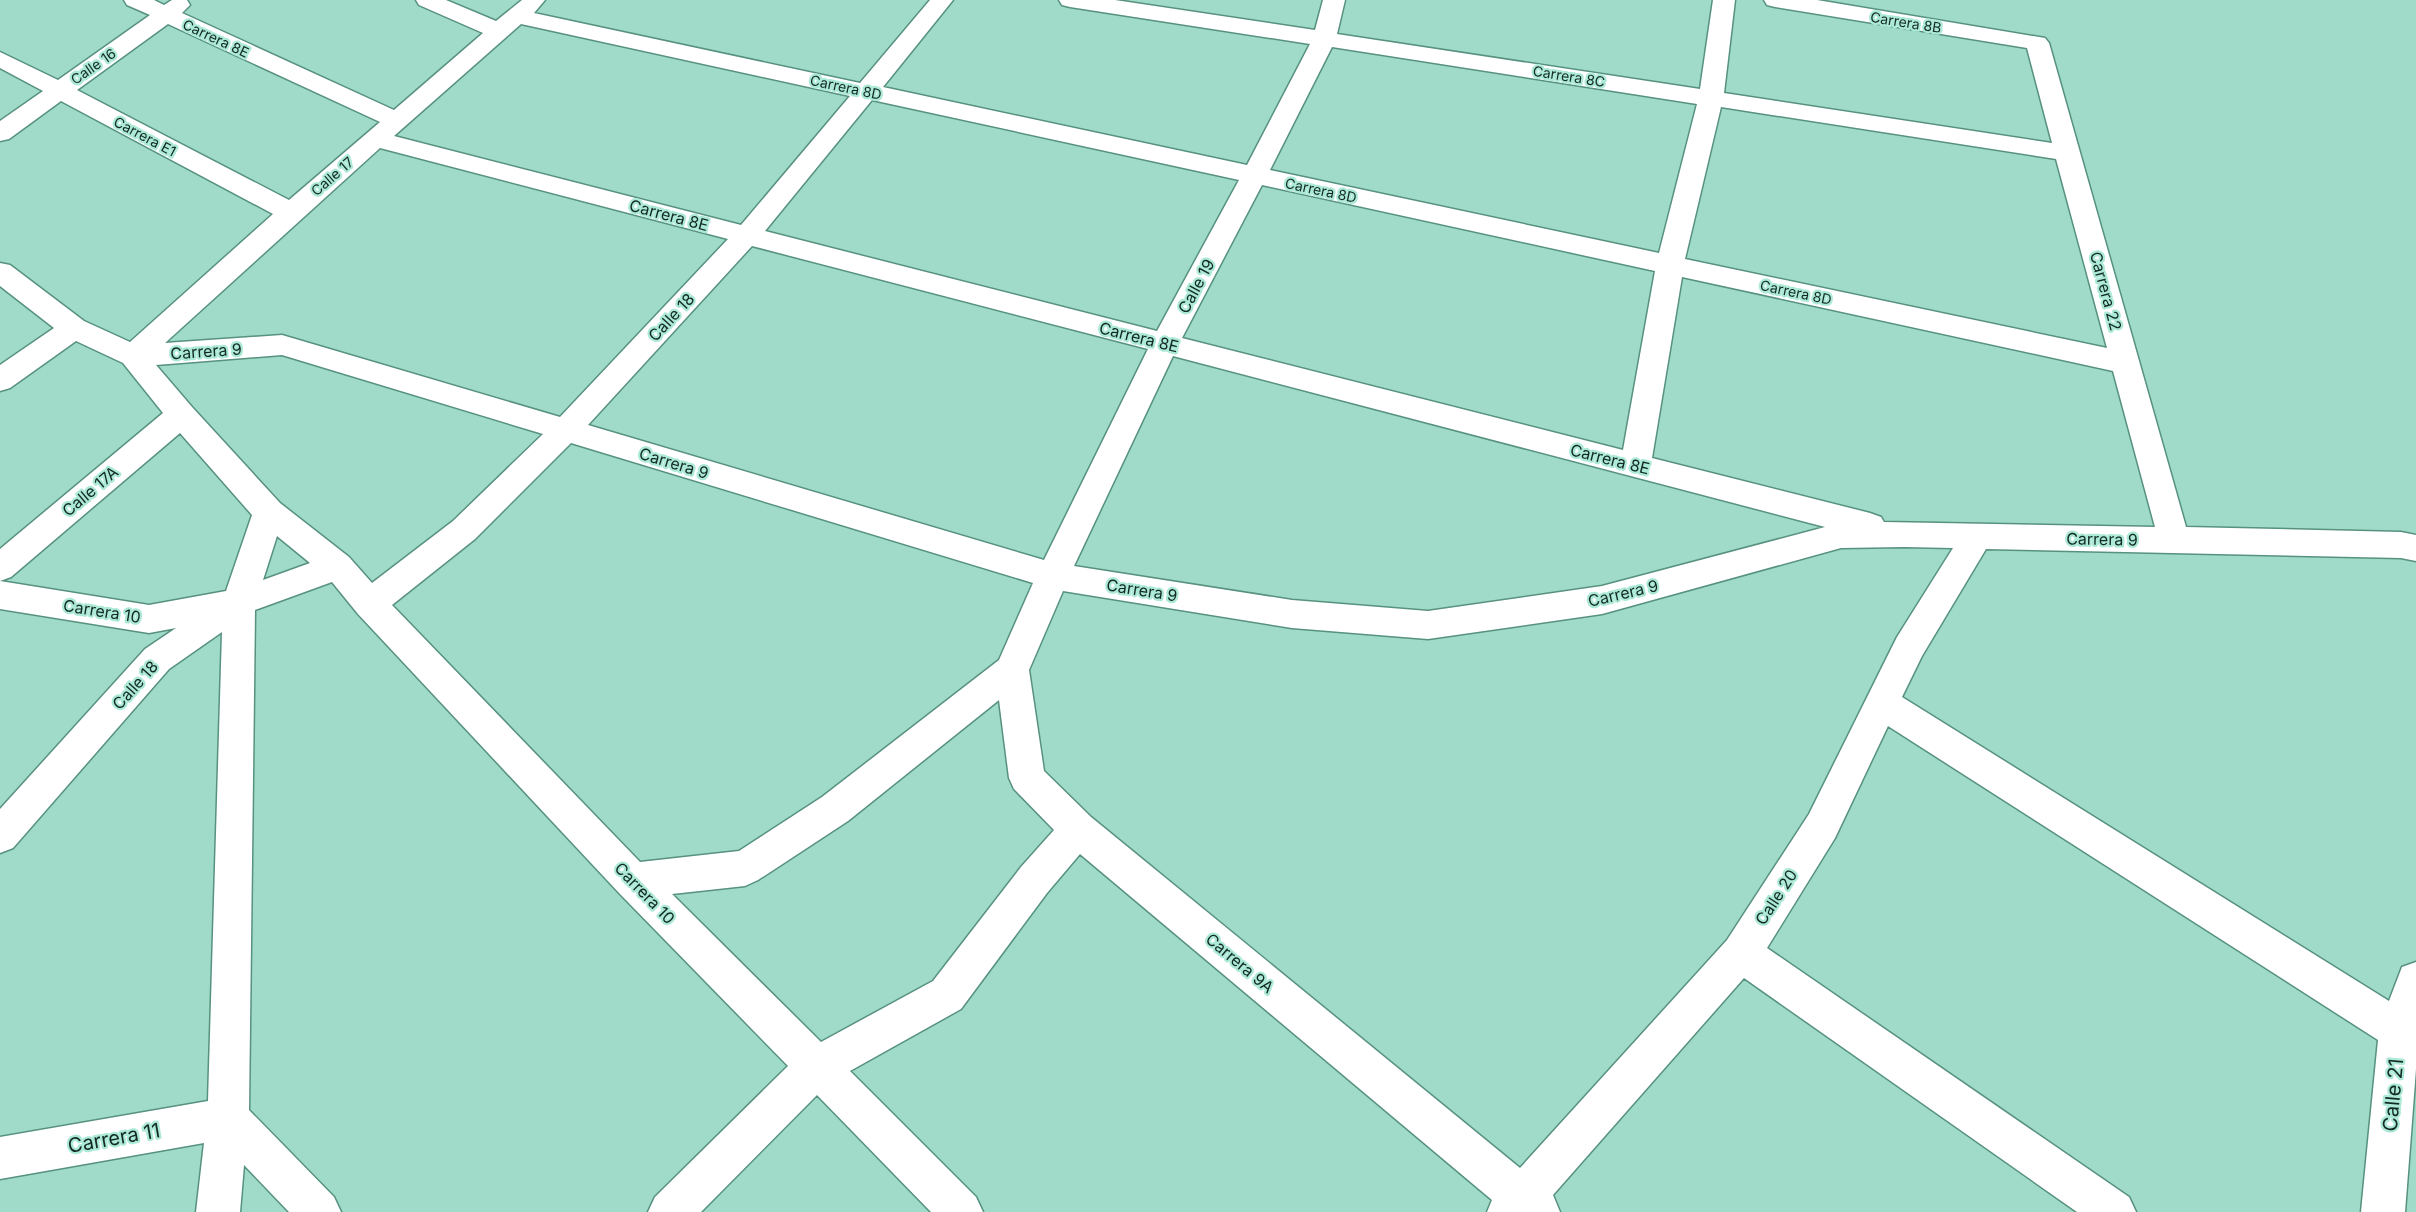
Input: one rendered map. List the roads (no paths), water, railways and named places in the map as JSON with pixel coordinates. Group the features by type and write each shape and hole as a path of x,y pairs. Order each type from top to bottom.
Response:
{"street":[{"name":"Carrera 8E","path":"135,0 396,120"},
{"name":"Calle 16","path":"0,133 186,0"},
{"name":"Carrera 8D","path":"427,0 517,16 2126,363"},
{"name":"Calle 18","path":"370,604 465,530 566,430 747,235 942,0"},
{"name":"Carrera 8C","path":"1070,0 2068,153"},
{"name":"Calle 19","path":"1012,670 1053,576 1165,343 1255,175 1324,39 1334,0"},
{"path":"1636,465 1670,265 1711,98 1724,0"},
{"name":"Carrera 8B","path":"1775,0 2037,43"},
{"name":"Calle 17","path":"133,356 291,212 517,16"},
{"name":"Carrera 22","path":"2037,43 2174,540"},
{"name":"Carrera E1","path":"0,58 291,212"},
{"name":"Carrera 8E","path":"375,139 1904,534"},
{"name":"Carrera 9","path":"0,272 74,328 133,356 181,415 269,512 338,566"},
{"path":"0,380 74,328"},
{"name":"Carrera 9","path":"133,356 282,345 1053,576 1292,614 1428,625 1602,600 1841,535 1904,534 2401,545 2416,548"},
{"name":"Calle 17A","path":"0,568 181,415"},
{"path":"218,1212 228,1118 239,602 269,512"},
{"name":"Calle 20","path":"1524,1207 1741,953 1822,826 1909,647 1977,536"},
{"name":"Calle 18","path":"0,836 157,659 239,602 338,566"},
{"name":"Carrera 10","path":"338,566 370,604 633,881 961,1212"},
{"name":"Carrera 10","path":"0,595 149,619 239,602"},
{"path":"633,881 745,868 835,809 1012,670"},
{"name":"Carrera 9A","path":"1012,670 1027,778 1078,829 1524,1207"},
{"path":"1882,703 2399,1030"},
{"path":"670,1212 816,1067 946,995 1034,880 1078,829"},
{"path":"1741,953 2114,1212"},
{"name":"Calle 21","path":"2383,1212 2399,1030 2416,981"},
{"path":"228,1118 319,1212"},
{"name":"Carrera 11","path":"0,1158 228,1118"}]}
